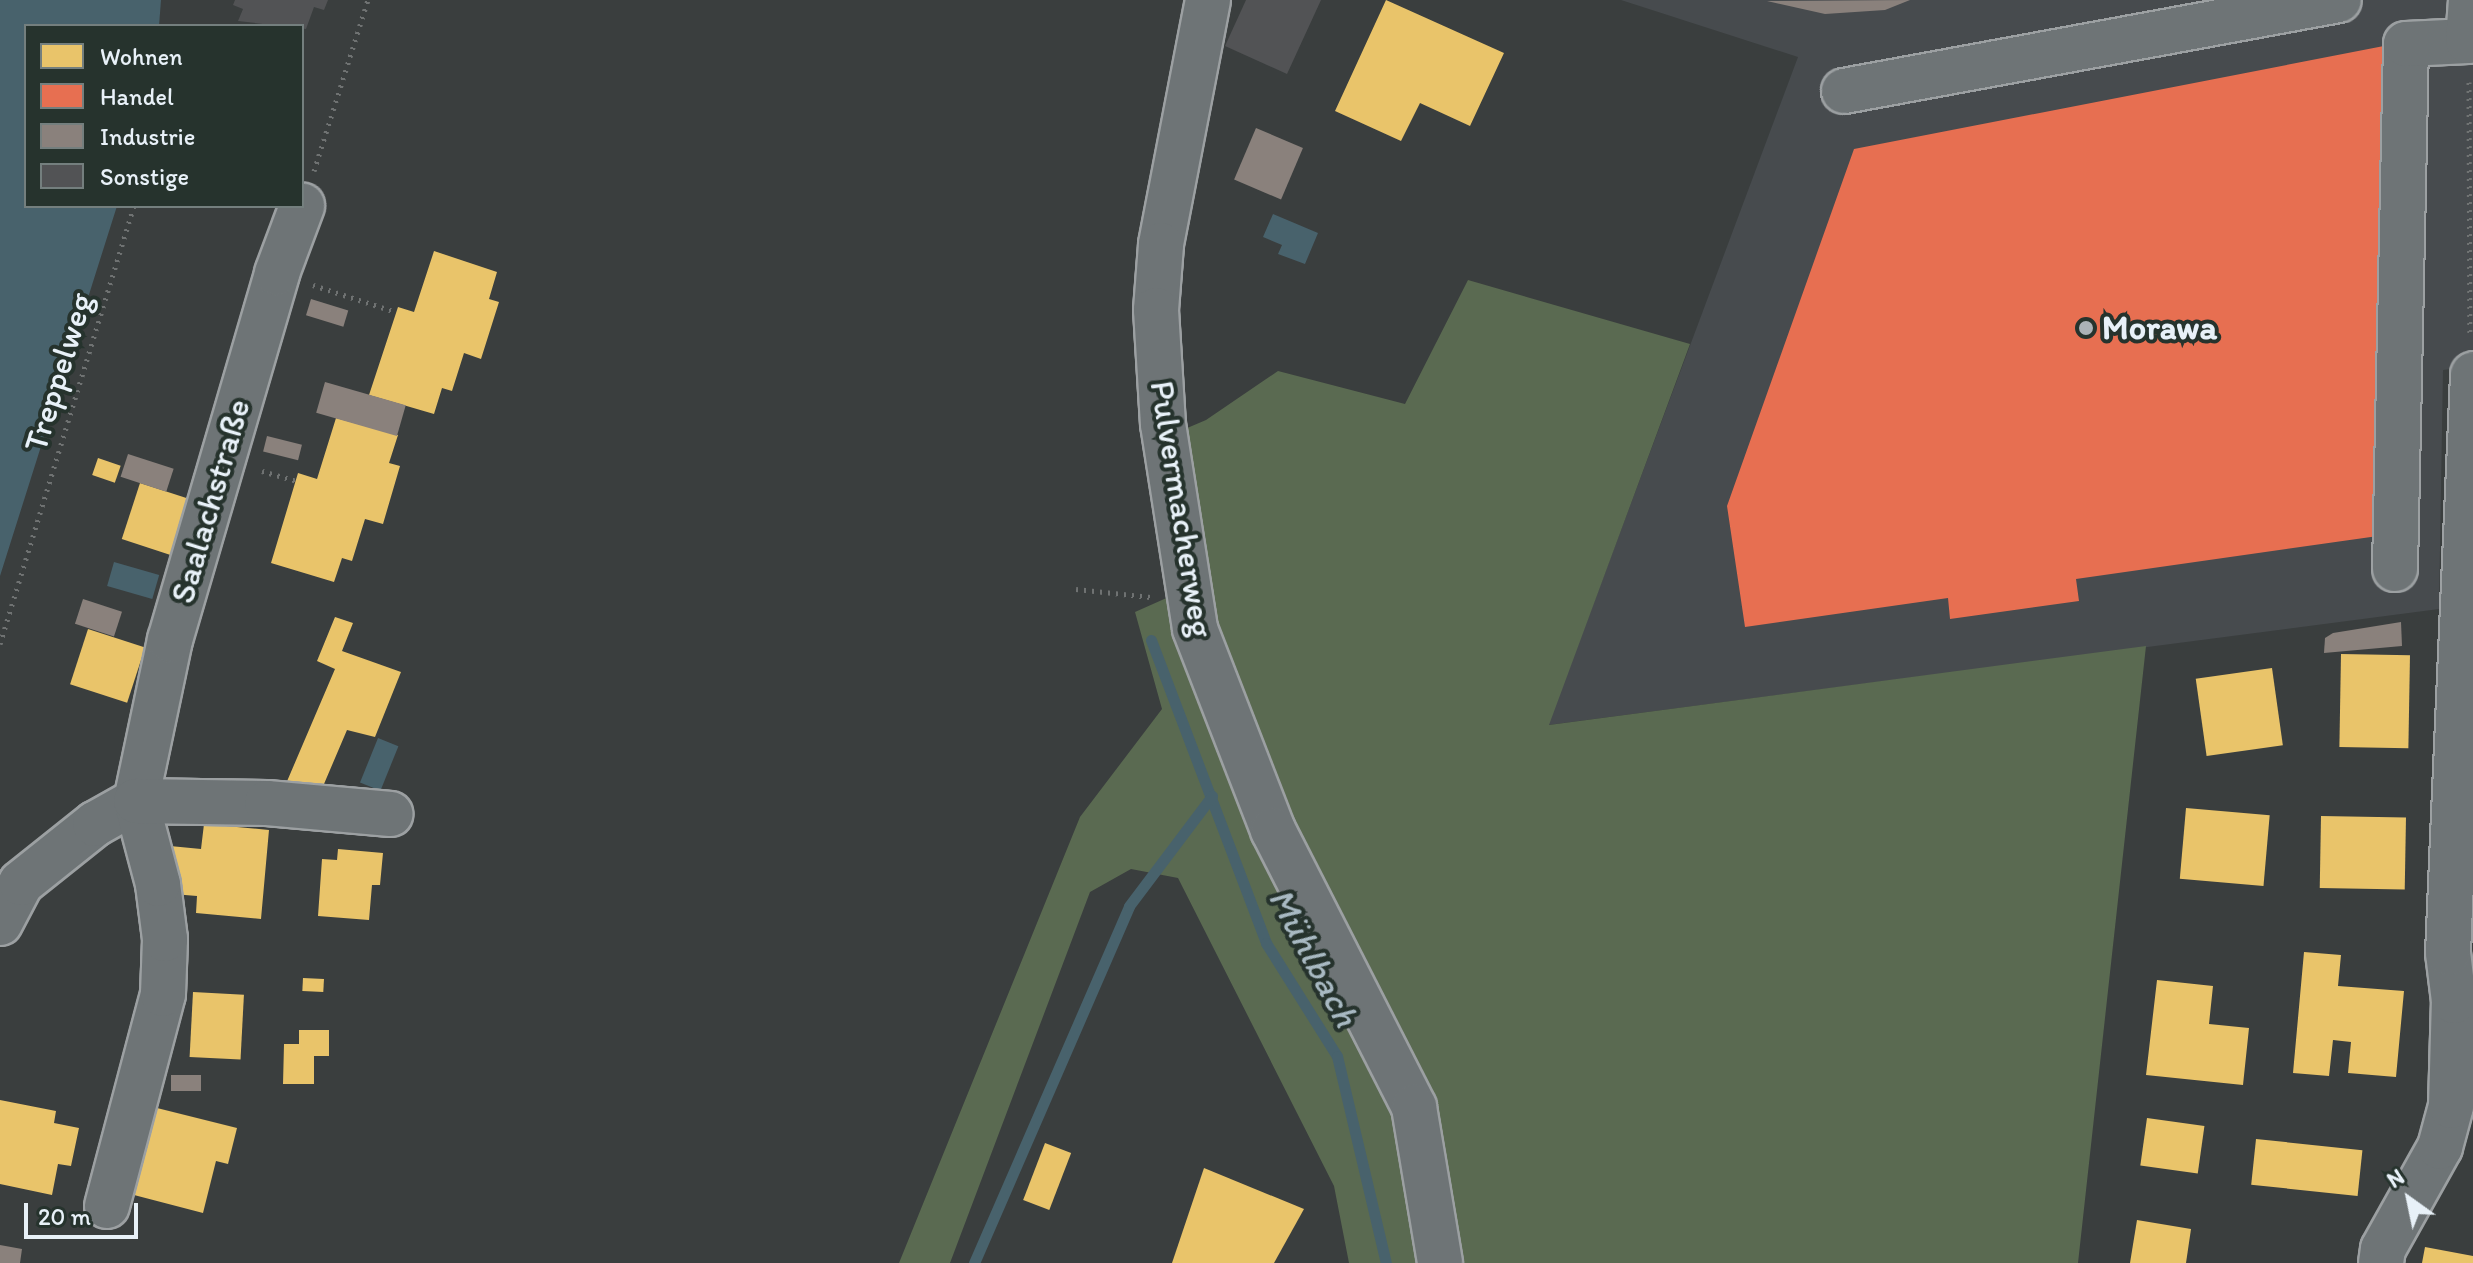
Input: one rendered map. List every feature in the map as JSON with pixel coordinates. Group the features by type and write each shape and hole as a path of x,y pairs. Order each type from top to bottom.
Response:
{"street":[{"name":"Pulvermacherweg","path":"1208,0 1161,245 1156,310 1163,424 1195,629 1273,830 1414,1107 1440,1263"},
{"path":"1844,91 2339,0"},
{"path":"2395,569 2406,44 2470,21"},
{"name":"Saalachstraße","path":"107,1206 163,994 165,939 158,884 136,801 170,640 277,273 301,208"},
{"path":"2381,1263 2383,1249 2440,1147 2451,1106 2454,1001 2448,953 2472,374"},
{"path":"0,923 21,883 95,824 136,801 267,803 391,814"}],"path":[{"path":"305,197 368,0"},
{"path":"2470,21 2472,374"},
{"name":"Treppelweg","path":"0,644 133,208"},
{"path":"277,273 396,312"},
{"path":"1076,589 1147,596"}],"shaded area":[{"path":"1621,0 2473,0 2473,366 2443,370 2439,609 1548,725 1798,57"}],"green space":[{"path":"1468,280 1690,344 1549,725 2146,646 2078,1263 1349,1263 1334,1186 1178,878 1131,869 1090,892 950,1263 899,1263 1080,817 1162,709 1135,612 1180,592 1152,443 1206,420 1278,371 1405,404"}],"water":[{"path":"0,0 161,0 159,24 24,24 24,208 116,208 0,576"},
{"path":"1273,214 1318,233 1305,264 1278,254 1282,245 1263,237"},
{"path":"114,562 159,575 152,599 107,586"},
{"path":"378,738 398,746 380,791 360,783"}],"building: Wohnen":[{"path":"1386,0 1504,53 1470,126 1420,103 1401,141 1335,111"},
{"path":"434,251 497,272 489,299 499,302 481,359 464,353 452,391 442,388 434,414 369,395 398,307 414,312"},
{"path":"336,418 398,435 389,463 400,466 383,524 365,519 352,561 342,558 334,582 271,563 298,473 317,479"},
{"path":"98,458 121,466 115,483 92,475"},
{"path":"140,483 189,499 171,555 122,539"},
{"path":"335,617 353,623 342,651 401,672 375,737 347,730 321,791 285,786 335,669 317,661"},
{"path":"88,629 145,648 127,703 70,684"},
{"path":"2341,654 2410,655 2408,748 2339,747"},
{"path":"2272,668 2283,745 2207,756 2196,679"},
{"path":"2186,808 2270,815 2263,886 2180,879"},
{"path":"2321,816 2406,817 2405,889 2320,888"},
{"path":"204,824 269,830 261,919 196,913 197,896 173,894 170,846 201,849"},
{"path":"338,849 383,853 380,885 372,885 369,920 318,916 322,859 337,860"},
{"path":"2304,952 2341,955 2338,986 2404,991 2396,1077 2348,1073 2351,1042 2333,1040 2329,1076 2293,1073"},
{"path":"303,978 324,979 323,992 302,991"},
{"path":"2157,980 2213,986 2209,1024 2249,1028 2243,1085 2146,1075"},
{"path":"193,992 244,995 241,1060 190,1057"},
{"path":"299,1030 329,1030 329,1056 314,1056 314,1084 283,1084 284,1044 299,1044"},
{"path":"0,1100 56,1111 54,1123 79,1128 71,1166 58,1164 52,1195 0,1184"},
{"path":"157,1108 237,1128 228,1164 216,1161 203,1213 134,1195"},
{"path":"2147,1118 2204,1126 2198,1174 2140,1166"},
{"path":"2256,1139 2362,1150 2358,1196 2251,1185"},
{"path":"1045,1143 1071,1153 1049,1210 1023,1200"},
{"path":"1204,1168 1304,1209 1274,1263 1172,1263"},
{"path":"2137,1220 2191,1229 2186,1263 2130,1263"},
{"path":"2425,1247 2473,1256 2473,1263 2422,1263"}],"building: Handel":[{"name":"Morawa","path":"2389,45 2378,536 2076,579 2079,601 1950,619 1948,598 1745,627 1727,506 1854,149"}],"building: Industrie":[{"path":"1910,0 1885,10 1825,14 1767,1"},
{"path":"1256,128 1303,148 1281,199 1234,180"},
{"path":"311,299 348,310 343,327 306,315"},
{"path":"325,382 406,405 397,436 316,413"},
{"path":"267,436 302,445 298,460 263,452"},
{"path":"128,454 174,469 166,492 121,477"},
{"path":"83,599 122,612 114,636 75,624"},
{"path":"2401,622 2402,646 2324,653 2325,638 2333,633"},
{"path":"171,1075 201,1075 201,1091 171,1091"},
{"path":"0,1245 22,1249 20,1263 0,1263"}],"building: Sonstige":[{"path":"235,0 328,0 324,10 314,7 306,29 304,24 238,21 243,9 233,5"},
{"path":"1246,0 1321,0 1287,74 1225,46"}],"waterway":[{"name":"Mühlbach","path":"1151,640 1266,943 1337,1056 1386,1263"},
{"path":"974,1263 1129,906 1212,796"}],"place":[{"name":"Morawa","path":"2086,328"}]}
